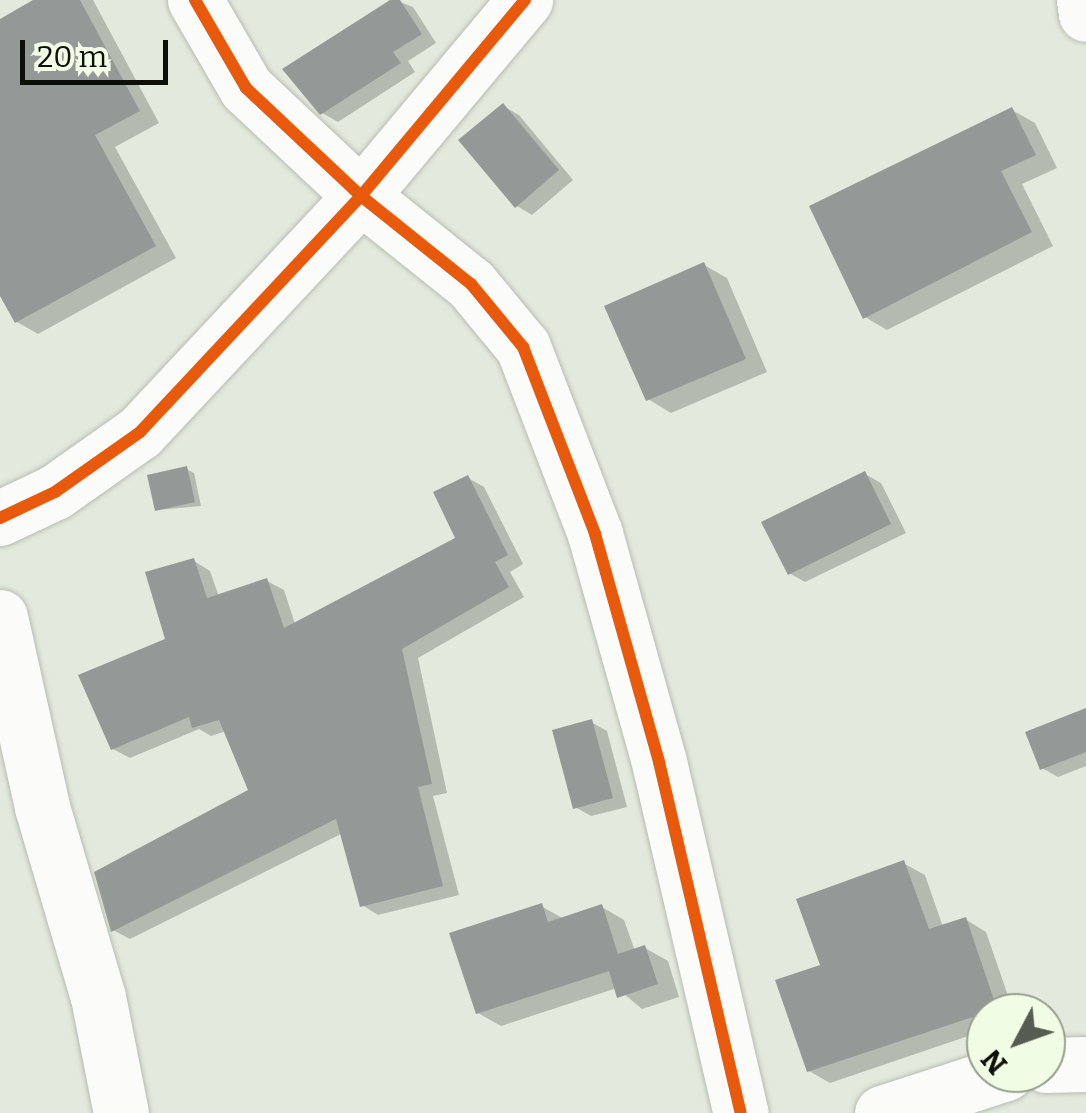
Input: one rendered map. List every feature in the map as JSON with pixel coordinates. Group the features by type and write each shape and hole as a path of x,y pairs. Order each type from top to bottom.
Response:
{"street":[{"path":"195,0 246,88 361,196 471,284 523,347 595,534 659,762 740,1113"},
{"path":"0,518 55,492 140,432 361,196 525,0"},
{"path":"1084,0 1086,14"},
{"path":"0,617 42,808 98,997 121,1113"},
{"path":"882,1113 966,1086"}],"building":[{"path":"33,0 80,0 140,111 95,135 156,246 15,323 0,296 0,19"},
{"path":"390,0 400,0 422,34 393,52 401,63 320,115 282,69"},
{"path":"503,103 559,170 515,208 458,140"},
{"path":"1012,107 1036,155 1001,171 1032,232 863,319 809,206"},
{"path":"704,262 746,359 646,401 604,306"},
{"path":"187,466 195,502 155,511 147,475"},
{"path":"865,471 891,524 788,575 761,522"},
{"path":"468,475 508,555 495,562 509,587 402,649 432,784 418,787 443,886 360,907 336,819 111,932 94,872 248,790 219,720 192,728 189,717 111,750 78,675 165,639 145,572 194,558 207,598 267,578 284,628 455,538 433,492"},
{"path":"1086,708 1086,752 1040,770 1025,732"},
{"path":"592,719 613,798 573,809 552,730"},
{"path":"904,860 929,929 966,917 992,993 966,993 966,1019 807,1072 775,980 820,965 796,899"},
{"path":"542,903 548,922 602,904 618,954 645,945 658,984 617,998 609,971 476,1014 449,933"}],"cycle path":[{"path":"195,0 246,88 361,196 471,284 523,347 595,534 659,762 741,1113"},
{"path":"0,518 55,492 140,432 361,196 525,0"}]}
